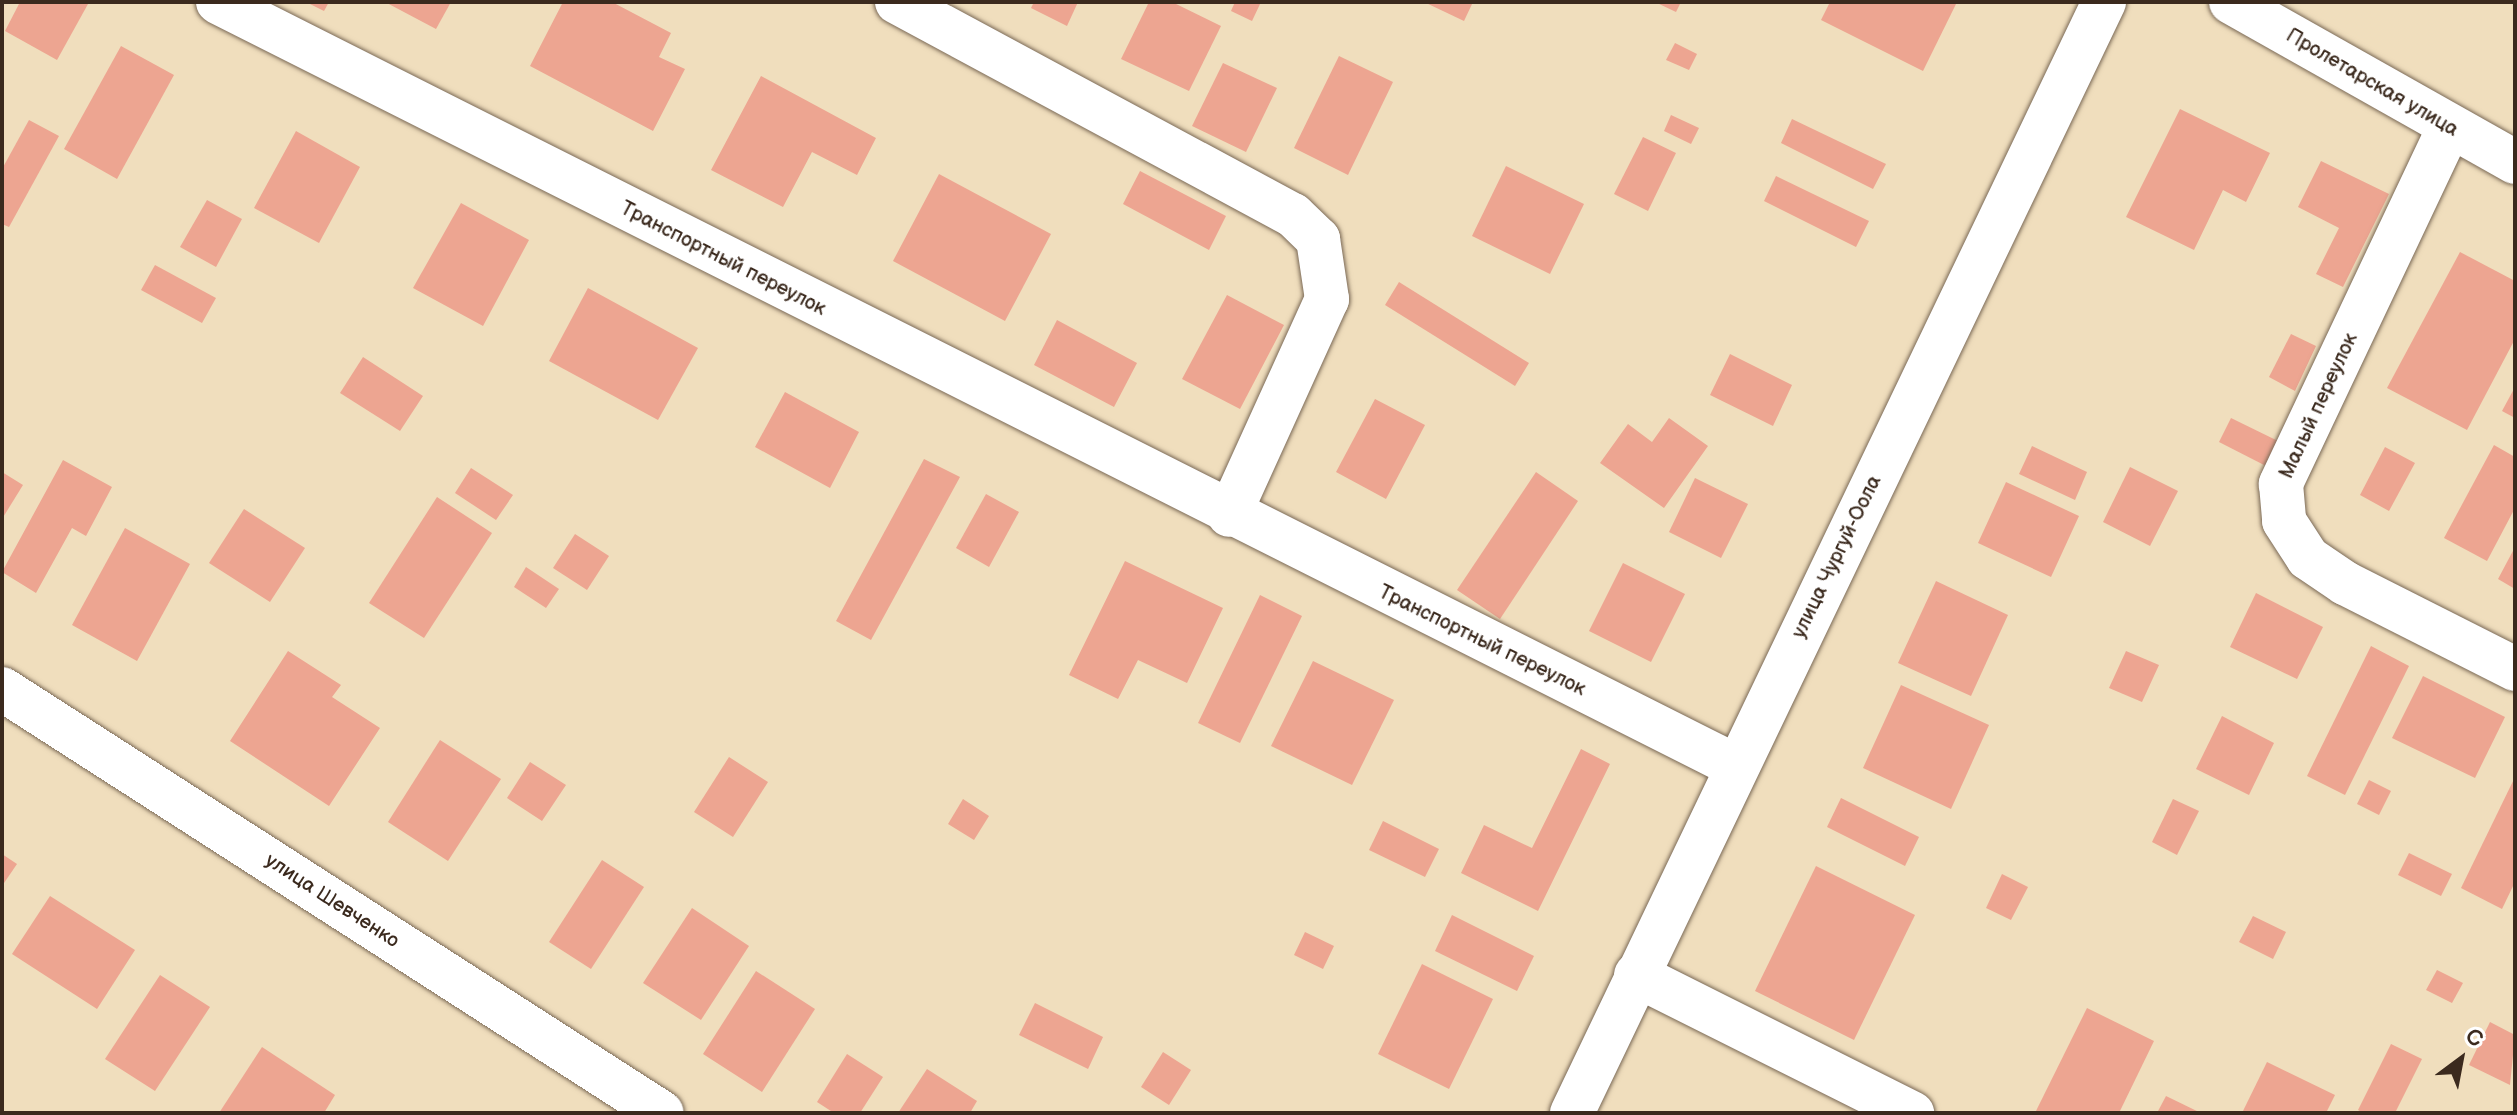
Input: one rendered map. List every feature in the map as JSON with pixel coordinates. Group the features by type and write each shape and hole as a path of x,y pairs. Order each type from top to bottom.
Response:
{"street":[{"name":"Транспортный переулок","path":"218,2 1229,515 1736,766"},
{"path":"897,2 1293,215 1318,239 1327,299 1229,515"},
{"name":"улица Чургуй-Оола","path":"1572,1113 2104,2"},
{"name":"Пролетарская улица","path":"2231,2 2449,128 2515,162"},
{"name":"Малый переулок","path":"2449,128 2281,484 2284,521 2308,558 2345,583 2515,669"},
{"name":"улица Шевченко","path":"2,689 662,1113"},
{"path":"1636,975 1912,1113"}],"building":[{"path":"20,2 88,4 57,60 5,31"},
{"path":"306,2 329,2 324,11"},
{"path":"385,2 451,2 436,29"},
{"path":"563,2 612,2 671,33 659,57 685,69 653,131 530,66"},
{"path":"1034,2 1078,2 1067,26 1031,8"},
{"path":"1149,2 1172,2 1221,26 1189,91 1121,59"},
{"path":"1235,2 1261,2 1252,21 1231,11"},
{"path":"1424,2 1473,2 1464,21"},
{"path":"1655,2 1681,2 1676,12"},
{"path":"1830,2 1957,2 1923,71 1821,20"},
{"path":"1675,43 1697,54 1689,70 1666,60"},
{"path":"121,46 174,75 117,179 64,149"},
{"path":"1339,56 1393,82 1348,175 1294,148"},
{"path":"1223,63 1277,88 1246,152 1192,126"},
{"path":"761,76 876,138 857,175 812,152 783,207 711,170"},
{"path":"2180,109 2270,153 2246,202 2223,190 2194,250 2126,217"},
{"path":"1671,115 1699,128 1691,144 1664,131"},
{"path":"1792,119 1886,164 1873,189 1781,143"},
{"path":"29,120 59,136 9,227 2,224 2,169"},
{"path":"296,131 360,167 319,243 254,208"},
{"path":"1643,137 1676,153 1648,211 1614,194"},
{"path":"2321,161 2389,194 2343,287 2316,274 2339,228 2298,207"},
{"path":"1506,166 1584,204 1550,274 1472,236"},
{"path":"1140,171 1226,216 1209,250 1123,204"},
{"path":"939,174 1051,234 1005,321 893,261"},
{"path":"1776,176 1869,221 1856,247 1764,201"},
{"path":"207,200 242,219 216,267 180,247"},
{"path":"461,203 529,240 483,326 413,288"},
{"path":"2460,252 2515,281 2515,339 2467,430 2387,388"},
{"path":"155,265 216,298 202,323 141,290"},
{"path":"1399,282 1529,363 1515,386 1385,305"},
{"path":"588,288 698,348 658,420 549,361"},
{"path":"1227,295 1284,325 1240,409 1182,379"},
{"path":"1057,320 1137,363 1114,407 1034,365"},
{"path":"2291,334 2316,346 2295,391 2269,377"},
{"path":"1730,354 1792,385 1773,426 1710,395"},
{"path":"363,357 423,396 400,431 340,393"},
{"path":"2515,387 2515,418 2502,411"},
{"path":"785,392 859,432 830,488 755,447"},
{"path":"1375,399 1425,425 1386,499 1336,472"},
{"path":"1669,418 1708,446 1664,508 1600,463 1628,424 1652,442"},
{"path":"2231,418 2278,441 2266,466 2219,442"},
{"path":"2494,445 2515,457 2515,508 2487,561 2444,538"},
{"path":"2032,446 2087,472 2075,500 2019,474"},
{"path":"2385,447 2415,463 2389,511 2360,495"},
{"path":"924,459 960,477 871,640 836,621"},
{"path":"63,460 112,487 86,536 72,528 36,593 2,572"},
{"path":"2130,467 2178,491 2150,546 2103,522"},
{"path":"471,468 513,495 496,520 455,493"},
{"path":"2,472 23,485 2,519"},
{"path":"1536,472 1578,501 1500,619 1457,590"},
{"path":"1695,478 1748,504 1721,558 1669,532"},
{"path":"2006,482 2079,516 2051,577 1978,543"},
{"path":"986,494 1019,512 989,567 956,548"},
{"path":"437,497 492,533 424,638 369,603"},
{"path":"244,509 305,548 270,602 209,563"},
{"path":"125,528 190,564 137,661 72,625"},
{"path":"575,534 609,556 587,590 553,568"},
{"path":"2515,547 2515,589 2498,579"},
{"path":"1125,561 1223,608 1187,683 1138,660 1118,699 1069,675"},
{"path":"1623,563 1685,594 1651,662 1589,631"},
{"path":"526,567 559,589 546,608 514,587"},
{"path":"1936,581 2008,615 1971,696 1898,663"},
{"path":"2256,593 2323,627 2297,679 2230,647"},
{"path":"1260,595 1302,616 1240,743 1198,723"},
{"path":"2371,646 2409,666 2345,795 2307,776"},
{"path":"288,651 341,685 332,697 380,728 329,806 230,741"},
{"path":"2126,651 2159,665 2142,702 2109,688"},
{"path":"1313,661 1394,700 1352,785 1271,746"},
{"path":"2423,676 2505,717 2475,778 2392,738"},
{"path":"1901,685 1989,725 1951,809 1863,768"},
{"path":"2222,716 2274,743 2249,795 2196,769"},
{"path":"440,740 501,779 448,861 388,822"},
{"path":"1581,749 1610,764 1538,911 1461,873 1484,825 1532,848"},
{"path":"729,757 768,782 733,837 694,812"},
{"path":"530,762 566,785 542,821 507,798"},
{"path":"2515,777 2515,882 2502,909 2461,888"},
{"path":"2369,780 2391,791 2379,815 2357,804"},
{"path":"1841,798 1919,837 1905,866 1827,827"},
{"path":"963,799 989,816 974,840 948,824"},
{"path":"2173,799 2199,811 2177,855 2152,842"},
{"path":"1383,821 1439,849 1425,877 1369,850"},
{"path":"2409,853 2452,874 2441,896 2398,875"},
{"path":"2,854 17,864 2,886"},
{"path":"602,860 644,887 591,969 549,942"},
{"path":"1816,866 1915,915 1854,1040 1755,991"},
{"path":"2002,874 2028,887 2011,920 1986,908"},
{"path":"50,896 135,950 97,1009 12,954"},
{"path":"692,908 749,946 701,1020 643,983"},
{"path":"1452,915 1534,956 1517,991 1435,951"},
{"path":"2253,916 2286,932 2273,959 2239,942"},
{"path":"1305,932 1334,946 1323,969 1294,955"},
{"path":"1422,964 1493,999 1449,1089 1378,1054"},
{"path":"2437,970 2463,983 2452,1003 2426,990"},
{"path":"756,971 815,1009 762,1092 703,1054"},
{"path":"160,975 210,1007 155,1091 105,1059"},
{"path":"1035,1003 1103,1037 1088,1069 1019,1035"},
{"path":"2087,1008 2154,1041 2119,1113 2035,1113"},
{"path":"2490,1022 2515,1035 2510,1085 2469,1065"},
{"path":"2391,1044 2422,1059 2395,1113 2363,1113 2358,1110"},
{"path":"262,1047 335,1095 324,1113 219,1113"},
{"path":"1163,1052 1191,1070 1169,1105 1141,1087"},
{"path":"847,1054 883,1077 860,1113 834,1113 817,1102"},
{"path":"2267,1062 2335,1095 2326,1113 2242,1113"},
{"path":"927,1069 977,1101 970,1113 898,1113"},
{"path":"2166,1096 2201,1113 2157,1113"}]}
